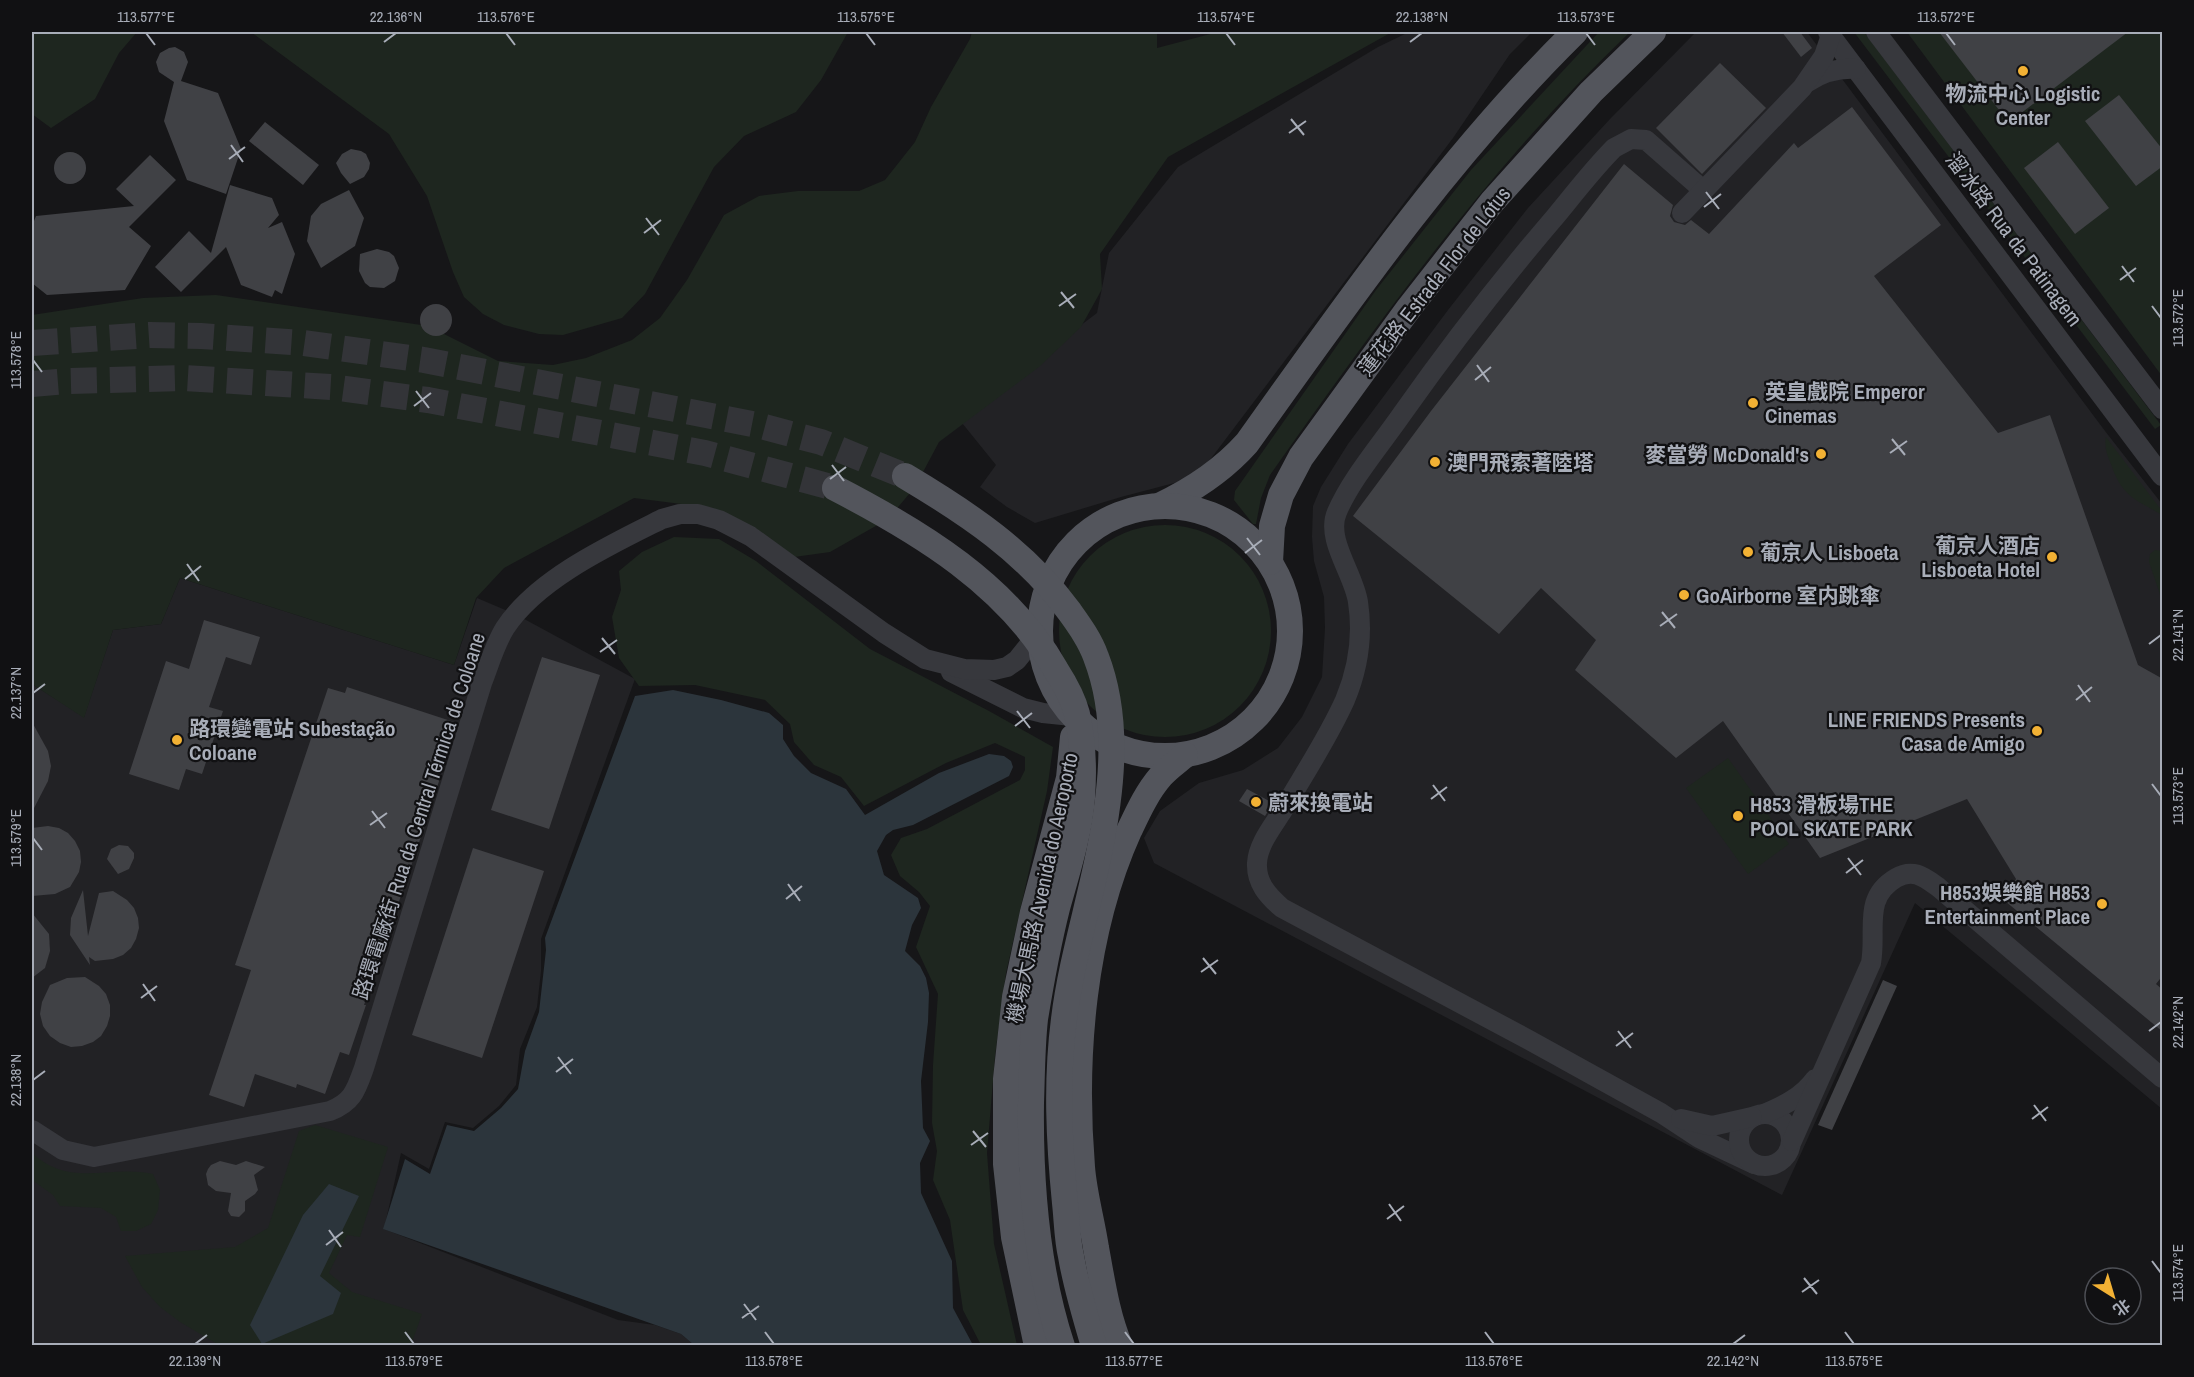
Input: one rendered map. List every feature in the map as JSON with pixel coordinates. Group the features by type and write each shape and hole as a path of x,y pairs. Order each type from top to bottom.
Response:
{"main road":[{"path":"1159,506 1184,494 1205,480 1230,462 1247,443 1348,301 1472,142 1575,32"},
{"name":"蓮花路 Estrada Flor de Lótus","path":"1270,562 1272,526 1281,495 1301,457 1409,308 1492,202 1592,92 1653,32"},
{"path":"905,476 956,507 1028,563 1058,596 1083,631 1096,656 1106,689 1111,743 1105,817 1099,854 1071,966 1063,1021 1058,1093 1060,1154 1070,1255 1094,1346"},
{"path":"835,488 874,508 941,550 999,598 1028,627 1046,652 1069,692 1077,714 1082,753 1082,799 1071,861 1045,963 1035,1021 1032,1082 1031,1139 1039,1253 1052,1316 1062,1346"},
{"path":"1159,506 1178,506 1200,511 1223,520 1246,536 1270,562 1286,597 1291,635 1283,673 1265,707 1237,734 1202,751 1185,755 1141,755 1122,750 1093,735 1072,716 1046,671 1039,651 1038,628 1044,599 1063,559 1085,535 1099,524 1118,515 1159,506"},
{"name":"機場大馬路 Avenida do Aeroporto","path":"1037,1346 1014,1237 1006,1164 1006,1079 1015,997 1036,902 1069,778 1074,744 1072,716"},
{"path":"1119,1346 1100,1267 1082,1168 1080,1084 1082,1020 1092,956 1107,890 1122,848 1143,803 1160,777 1185,755"}],"street":[{"name":"溜冰路 Rua da Patinagem","path":"1876,32 2163,409"},
{"name":"溜冰路 Rua da Patinagem","path":"1829,33 2163,476"},
{"path":"1682,213 1802,88 1824,56 1829,33"},
{"path":"1802,88 1824,73 1845,68 1856,69"},
{"path":"1703,190 1646,140 1631,139 1614,148 1518,260 1459,336 1361,472 1337,513 1334,532 1352,577 1358,601 1361,629 1356,667 1331,728 1265,840 1257,862 1258,876 1263,888 1282,908 1529,1040 1661,1113 1699,1138 1762,1167 1779,1163 1786,1157 1871,963 1873,911 1876,898 1888,883 1902,874 1920,874 1938,887 2163,1078"},
{"name":"路環電廠街 Rua da Central Térmica de Coloane","path":"32,1130 63,1150 94,1157 330,1111 350,1101 364,1068 482,683 504,630 533,596 559,576 662,519 680,514 698,514 719,520 750,536 884,633 924,659 964,669 994,670 1007,667 1017,660 1029,645 1038,628"},
{"path":"924,659 1023,708 1072,716"},
{"path":"1661,1113 1688,1122 1712,1126 1758,1115 1785,1106 1797,1097 1812,1083 1828,1060"},
{"path":"1754,1164 1742,1153 1739,1146 1741,1129 1758,1115 1774,1115 1784,1121 1790,1130 1792,1141"}],"shaded area":[{"path":"32,32 137,32 119,53 95,99 51,128 32,114"},
{"path":"251,32 848,32 821,80 796,112 744,136 714,167 645,294 622,318 563,335 539,334 504,325 483,314 464,297 427,196 389,134"},
{"path":"972,32 1157,32 1157,48 1218,32 1392,32 1168,157 1100,254 1102,289 1081,327 1039,367 939,442 915,487 888,519 830,552 787,558 763,538 713,508 634,498 504,568 476,598 454,665 180,578 161,624 113,630 84,718 32,684 32,315 143,298 216,295 428,326 498,361 553,365 586,358 632,340 660,318 687,280 724,215 759,196 798,191 859,191 885,180 915,142 931,107"},
{"path":"1409,32 1532,32 1510,54 1453,138 1197,477 1035,523 1007,507 980,487 996,465 958,418 1097,313 1109,253 1178,167 1378,47"},
{"path":"1599,32 1630,32 1579,83 1484,189 1396,301 1270,475 1261,498 1256,524 1253,524 1234,500 1235,491 1376,290 1471,170"},
{"path":"1696,32 1807,32 2162,504 2162,1109 1915,903 1782,1195 1154,863 1144,838 1160,811 1199,783 1243,770 1278,748 1302,717 1322,677 1324,597 1314,561 1313,506 1321,487 1348,444 1528,208 1610,119"},
{"path":"1854,32 1864,32 2161,425 2155,429"},
{"path":"1907,32 2162,32 2162,376"},
{"path":"2106,437 2162,511 2162,515 2130,496 2120,484 2107,454"},
{"path":"1165,525 1186,527 1206,533 1224,543 1240,556 1253,572 1263,590 1269,610 1271,631 1269,652 1263,672 1253,690 1240,706 1224,719 1206,729 1186,735 1165,737 1144,735 1124,729 1106,719 1090,706 1077,690 1067,672 1061,652 1059,631 1061,610 1067,590 1077,572 1090,556 1106,543 1124,533 1144,527"},
{"path":"674,537 719,539 756,561 870,649 1053,747 1047,791 1006,973 995,1056 987,1153 994,1244 1017,1345 981,1345 963,1310 950,1220 933,1180 937,1151 932,1123 938,994 916,947 930,906 919,892 900,876 891,855 901,838 927,829 1020,780 1025,770 1025,757 995,743 946,763 864,806 841,777 814,765 794,742 790,724 765,700 695,685 639,686 619,658 612,617 621,590 619,571 642,552"},
{"path":"2155,550 2162,551 2162,600 2149,562 2150,554"},
{"path":"180,578 454,665 477,598 515,614 635,679 541,939 541,971 537,1007 520,1049 516,1085 499,1106 473,1128 445,1122 429,1169 401,1153 384,1229 618,1320 655,1325 681,1334 694,1345 32,1345 32,684 84,717 113,630 161,624"},
{"path":"673,690 769,713 783,725 783,739 794,756 811,773 846,789 865,815 939,773 989,754 1004,756 1011,761 1013,767 1009,776 913,825 893,830 886,835 877,851 884,875 918,898 921,908 912,925 905,951 920,966 926,978 929,993 921,1081 923,1128 930,1141 920,1163 921,1193 952,1261 953,1308 973,1345 694,1345 681,1334 383,1229 405,1159 430,1174 447,1125 474,1131 501,1108 518,1089 525,1051 539,1012 546,950 545,938 635,696"},
{"name":"H853 滑板場THE POOL SKATE PARK","path":"1728,758 1789,844 1748,874 1686,788"},
{"path":"315,1125 388,1147 360,1237 347,1235 329,1273 352,1292 422,1314 411,1345 219,1345 160,1307 142,1287 125,1256 235,1247 268,1228 299,1131"},
{"path":"32,1153 47,1164 76,1173 153,1174 160,1190 158,1210 151,1224 136,1231 121,1231 116,1217 101,1208 60,1206 53,1195 32,1180"},
{"path":"329,1184 359,1196 320,1276 341,1293 333,1314 262,1344 250,1325 303,1215"}],"building":[{"path":"1782,32 1800,32 1812,48 1801,57"},
{"name":"物流中心 Logistic Center","path":"1939,32 2128,32 2020,114 1999,110"},
{"path":"175,47 184,52 188,62 181,81 218,93 241,149 226,194 187,180 164,121 174,82 159,72 156,62 160,53"},
{"path":"1720,63 1766,108 1702,174 1656,128"},
{"path":"2119,95 2163,150 2163,166 2136,186 2085,121"},
{"name":"葡京人 Lisboeta","path":"1852,107 1941,225 1874,276 1998,433 2050,415 2138,665 2163,679 2163,975 2156,984 2163,990 2163,1032 2005,901 2016,879 1967,799 1820,858 1723,721 1676,758 1575,670 1596,640 1541,588 1499,634 1353,516 1431,411 1624,164 1673,205 1670,216 1674,222 1685,225 1691,220 1709,234 1794,143 1798,148"},
{"path":"265,122 319,165 303,185 249,141"},
{"path":"2058,142 2109,208 2075,234 2024,168"},
{"path":"351,149 366,154 370,163 364,177 350,184 336,163 342,154"},
{"path":"70,152 81,157 86,168 81,179 70,184 59,179 54,168 59,157"},
{"path":"150,155 176,180 129,227 151,246 125,290 47,295 32,283 32,226 36,216 134,206 116,189"},
{"path":"230,185 272,198 279,215 268,228 282,222 295,254 282,294 275,290 272,297 241,285 226,247 181,292 155,267 189,231 211,253"},
{"path":"349,190 364,218 355,246 321,268 307,241 311,216 321,204"},
{"path":"377,249 394,256 399,268 395,281 384,288 370,287 365,283 359,271 360,254"},
{"path":"436,304 447,309 452,320 447,331 436,336 425,331 420,320 425,309"},
{"name":"路環變電站 Subestação Coloane","path":"204,620 260,637 251,665 226,657 209,707 223,711 202,774 186,769 179,790 129,774 166,661 189,669"},
{"path":"542,657 600,675 549,829 491,810"},
{"path":"347,687 457,723 349,1055 340,1052 325,1094 297,1084 296,1088 255,1074 244,1107 209,1095 251,970 235,965 328,688 345,693"},
{"path":"32,722 48,751 51,766 48,781 32,812"},
{"name":"蔚來換電站","path":"1247,789 1273,803 1265,816 1239,801"},
{"path":"48,826 68,833 75,841 80,851 79,872 70,887 55,894 32,896 32,828"},
{"path":"119,845 128,846 134,853 134,858 129,869 118,874 107,859 111,849"},
{"path":"473,848 544,871 482,1058 412,1035"},
{"path":"83,890 88,936 99,893 113,891 127,900 134,908 139,928 131,948 123,955 113,959 95,961 89,957 90,965 70,935 71,918"},
{"path":"32,913 49,934 50,951 45,968 32,978"},
{"path":"85,977 99,986 106,994 110,1005 110,1016 101,1036 93,1042 71,1047 50,1036 43,1026 40,1014 42,1002 50,985 67,978"},
{"path":"1883,980 1897,986 1832,1130 1818,1125"},
{"path":"220,1161 236,1165 246,1161 265,1167 254,1175 258,1190 245,1201 245,1211 239,1217 231,1216 228,1211 231,1193 216,1191 208,1185 206,1174 208,1169"}],"tunnel":[{"path":"32,343 150,335 201,336 304,343 424,360 757,425 821,442 905,476"},
{"path":"32,384 184,378 331,387 428,400 705,453 835,488"}],"place":[{"name":"物流中心 Logistic Center","path":"2023,71"},
{"name":"英皇戲院 Emperor Cinemas","path":"1753,403"},
{"name":"麥當勞 McDonald's","path":"1821,454"},
{"name":"澳門飛索著陸塔","path":"1435,462"},
{"name":"葡京人 Lisboeta","path":"1748,552"},
{"name":"葡京人酒店 Lisboeta Hotel","path":"2052,557"},
{"name":"GoAirborne 室内跳傘","path":"1684,595"},
{"name":"LINE FRIENDS Presents Casa de Amigo","path":"2037,731"},
{"name":"路環變電站 Subestação Coloane","path":"177,740"},
{"name":"蔚來換電站","path":"1256,802"},
{"name":"H853 滑板場THE POOL SKATE PARK","path":"1738,816"},
{"name":"H853娛樂館 H853 Entertainment Place","path":"2102,904"}]}
